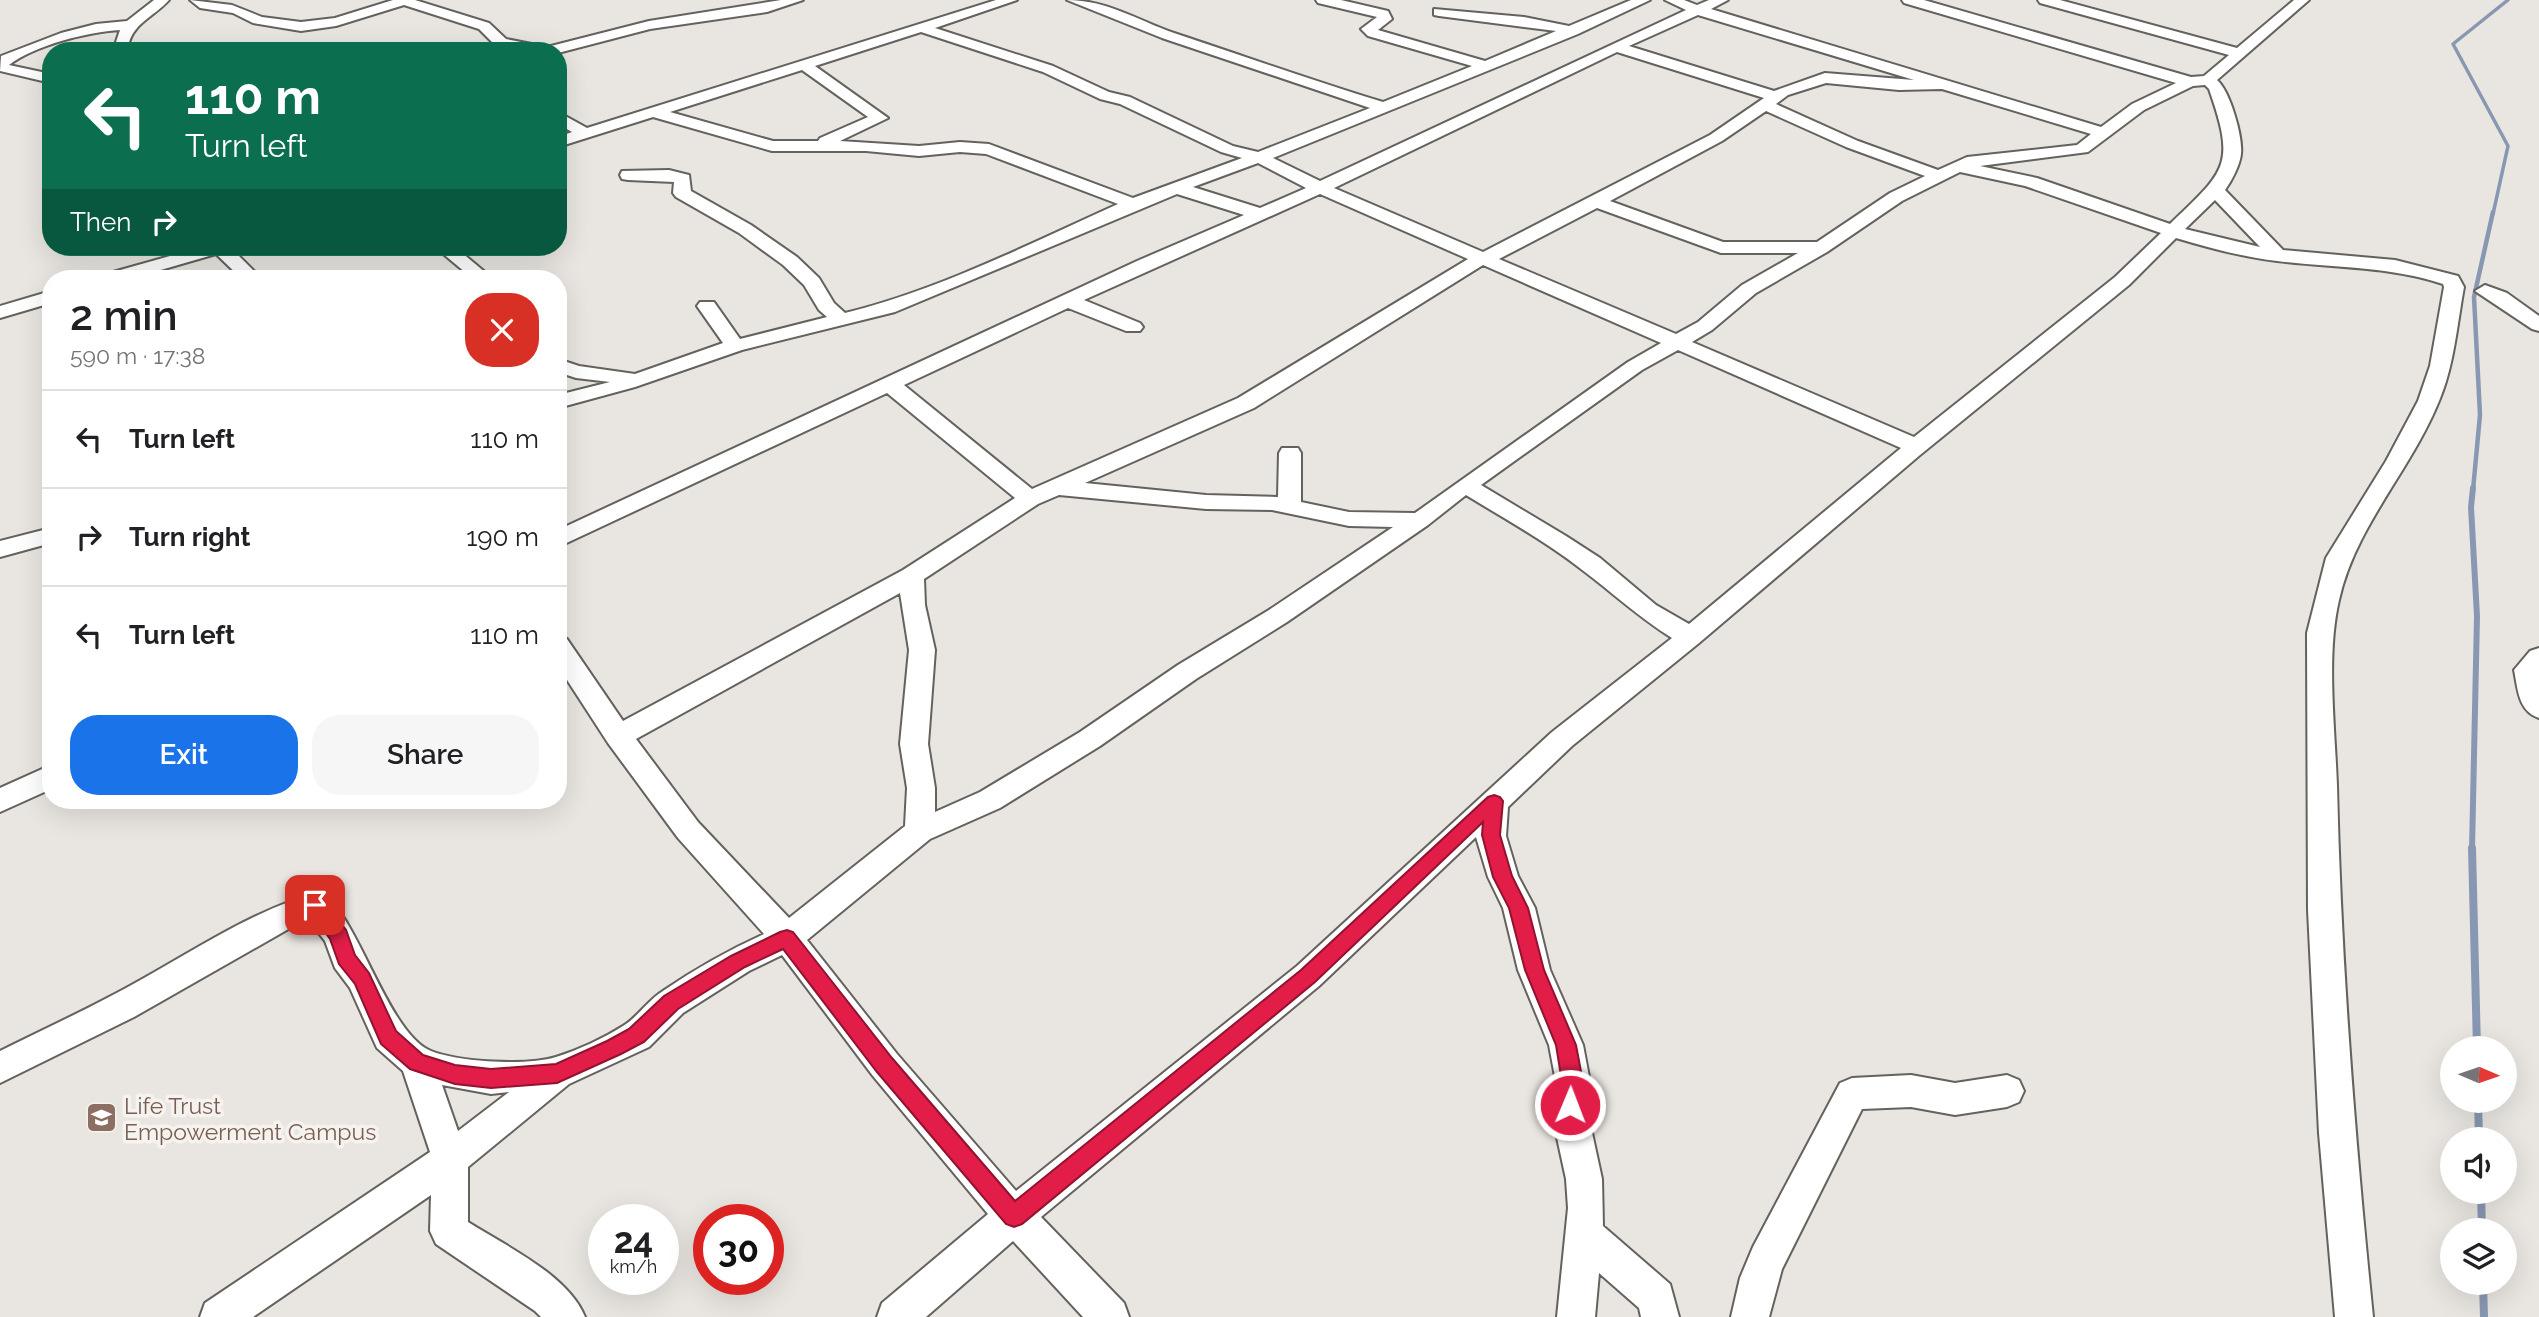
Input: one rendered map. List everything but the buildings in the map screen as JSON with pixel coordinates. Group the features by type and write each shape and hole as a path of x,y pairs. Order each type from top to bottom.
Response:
{"street":[{"path":"121,42 130,24 162,0"},
{"path":"197,0 203,5 240,10 250,18 262,22 304,28 332,25 406,0 484,26 500,42"},
{"path":"567,46 649,25 767,8 796,0"},
{"path":"957,0 980,9"},
{"path":"567,139 1010,0"},
{"path":"1074,0 1106,9 1167,35 1295,80 1385,108"},
{"path":"1323,0 1383,14 1385,19 1368,29 1373,33 1483,65"},
{"path":"567,399 643,378 735,346 888,308 1077,231 1133,204 1385,108 1643,0"},
{"path":"1672,0 2104,133"},
{"path":"567,536 1721,0"},
{"path":"896,1317 1014,1216 1308,976 1562,739 1690,636 1916,446 2122,281 2220,185 2234,155 2231,129 2216,87 1909,0"},
{"path":"2049,0 2238,53"},
{"path":"219,1317 414,1186 557,1073 637,1036 671,1003 738,961 787,938 920,831 1024,782 1187,672 1278,616 1420,520 1465,485 1635,366 1705,326 1749,289 1821,248 1896,197 1967,162 1990,157 2077,151 2138,107 2199,81 2302,0"},
{"path":"1439,12 1483,19 1534,22 1573,30"},
{"path":"49,42 94,27 130,24"},
{"path":"923,28 1048,69 1105,96 1125,100 1227,149 1259,157 1320,188 1916,446"},
{"path":"42,45 6,59 0,66 42,77"},
{"path":"1617,47 1768,100 1852,144 1947,171 1984,170 2226,247 2279,256 2382,262 2451,280 2454,287 2440,366 2429,401 2338,558 2320,633 2324,910 2337,1133 2354,1317"},
{"path":"618,736 912,576 1030,499 1246,403 1482,258 1498,253 1716,138 1768,100 1825,78 1858,58"},
{"path":"805,65 880,118 809,148"},
{"path":"0,81 24,74"},
{"path":"1825,78 1899,85 1949,84"},
{"path":"652,113 772,146 866,146 919,151 960,147 989,149 1133,204"},
{"path":"567,123 585,134"},
{"path":"628,175 669,175 683,179 682,192 745,229 790,261 812,282 826,306 841,320"},
{"path":"1177,188 1261,214"},
{"path":"2215,190 2279,256"},
{"path":"1594,201 1721,247 1821,248"},
{"path":"141,270 189,256"},
{"path":"229,256 244,270"},
{"path":"455,256 473,270"},
{"path":"2485,291 2500,297 2539,325"},
{"path":"4,306 42,299"},
{"path":"1068,302 1133,327"},
{"path":"707,306 735,346"},
{"path":"567,368 576,372 643,378"},
{"path":"890,385 1030,499"},
{"path":"1289,505 1290,453"},
{"path":"1465,485 1569,549 1647,611 1690,636"},
{"path":"1058,487 1206,502 1289,505 1349,519 1420,520"},
{"path":"0,549 42,537"},
{"path":"912,576 912,605 922,650 914,744 921,788 920,831"},
{"path":"2539,657 2527,670 2535,704 2539,708"},
{"path":"567,659 618,736 688,830 787,938 885,1065 1014,1216 1110,1317"},
{"path":"0,801 42,780"},
{"path":"1494,801 1491,835 1503,877 1519,908 1534,970 1566,1045 1573,1082 1572,1119 1584,1179 1586,1208 1576,1317"},
{"path":"0,1068 122,1007 281,918 315,905 339,936 346,958 362,979 389,1037 417,1062 455,1074 491,1078 557,1073"},
{"path":"417,1062 450,1159 449,1231 549,1297 566,1317"},
{"path":"1750,1317 1753,1293 1778,1231 1811,1176 1838,1117 1853,1094 1911,1091 1955,1098 2007,1091"},
{"path":"1583,1233 1656,1298 1660,1317"}],"waterway":[{"path":"2493,214 2508,146 2453,44 2508,0"},
{"path":"2473,490 2480,415 2474,297 2493,212"},
{"path":"2472,849 2477,616 2471,507 2473,488"},
{"path":"2472,849 2477,1036"},
{"path":"2478,1113 2479,1127"},
{"path":"2481,1204 2482,1218"},
{"path":"2483,1295 2484,1317"}],"place":[{"name":"Life Trust Empowerment Campus","path":"101,1118"}],"route":[{"path":"315,905 339,936 346,958 362,979 389,1037 417,1062 455,1074 491,1078 557,1073 614,1048 637,1036 671,1003 738,961 787,938 885,1065 1014,1216 1308,976 1494,801 1491,835 1503,877 1519,908 1534,970 1566,1045 1573,1082 1570,1105"}]}
